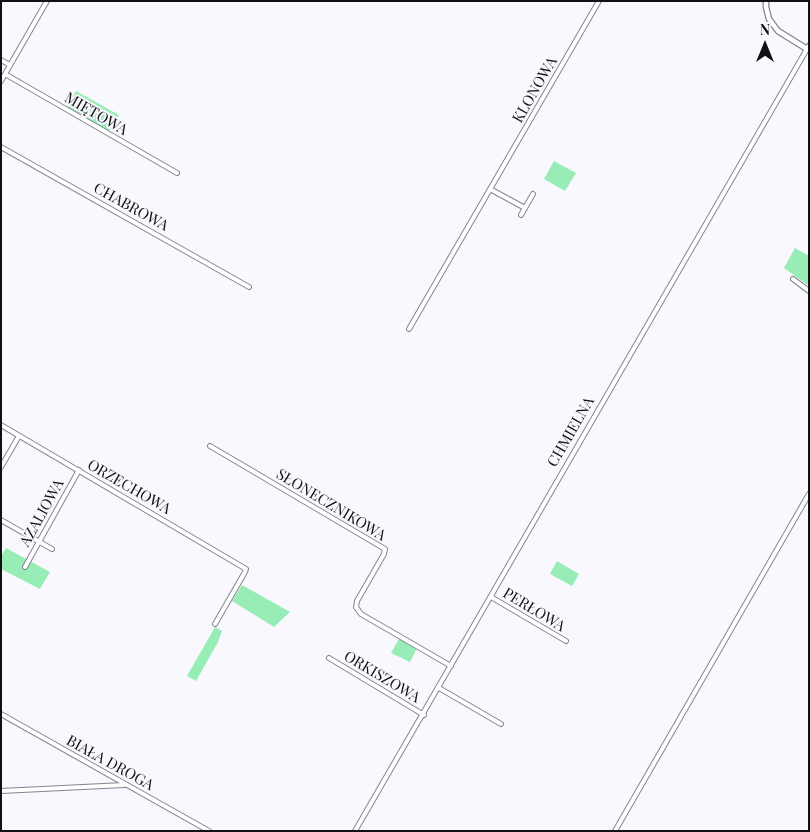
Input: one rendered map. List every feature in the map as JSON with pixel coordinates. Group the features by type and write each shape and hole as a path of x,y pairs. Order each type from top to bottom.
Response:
{"street":[{"path":"1,81 47,1"},
{"name":"KLONOWA","path":"409,330 600,1"},
{"path":"766,1 766,7 773,25 778,31 808,48"},
{"name":"CHMIELNA","path":"356,831 808,48"},
{"path":"1,60 10,65"},
{"name":"MIĘTOWA","path":"5,74 177,174"},
{"name":"CHABROWA","path":"1,147 249,287"},
{"path":"490,189 525,208"},
{"path":"521,215 533,194"},
{"path":"793,279 809,291"},
{"name":"ORZECHOWA","path":"1,425 246,569 215,624"},
{"path":"1,467 19,436"},
{"name":"SŁONECZNIKOWA","path":"210,446 385,549 357,601 356,607 361,614 452,666"},
{"name":"AZALIOWA","path":"25,567 79,470"},
{"path":"615,831 809,494"},
{"path":"1,520 52,549"},
{"name":"PERŁOWA","path":"491,597 566,641"},
{"name":"ORKISZOWA","path":"329,658 424,715"},
{"path":"438,688 501,724"},
{"name":"BIAŁA DROGA","path":"1,714 209,831"},
{"path":"1,791 125,784"}],"green space":[{"path":"76,91 119,115 109,131 67,108"},
{"path":"554,161 576,173 565,191 544,179"},
{"path":"795,248 809,256 809,286 784,268"},
{"path":"6,548 50,572 40,589 1,569 1,556"},
{"path":"557,561 579,574 572,586 550,574"},
{"path":"242,585 290,612 274,627 232,601"},
{"path":"215,627 222,631 218,642 196,681 187,676"},
{"path":"399,639 417,648 410,662 391,653"}]}
